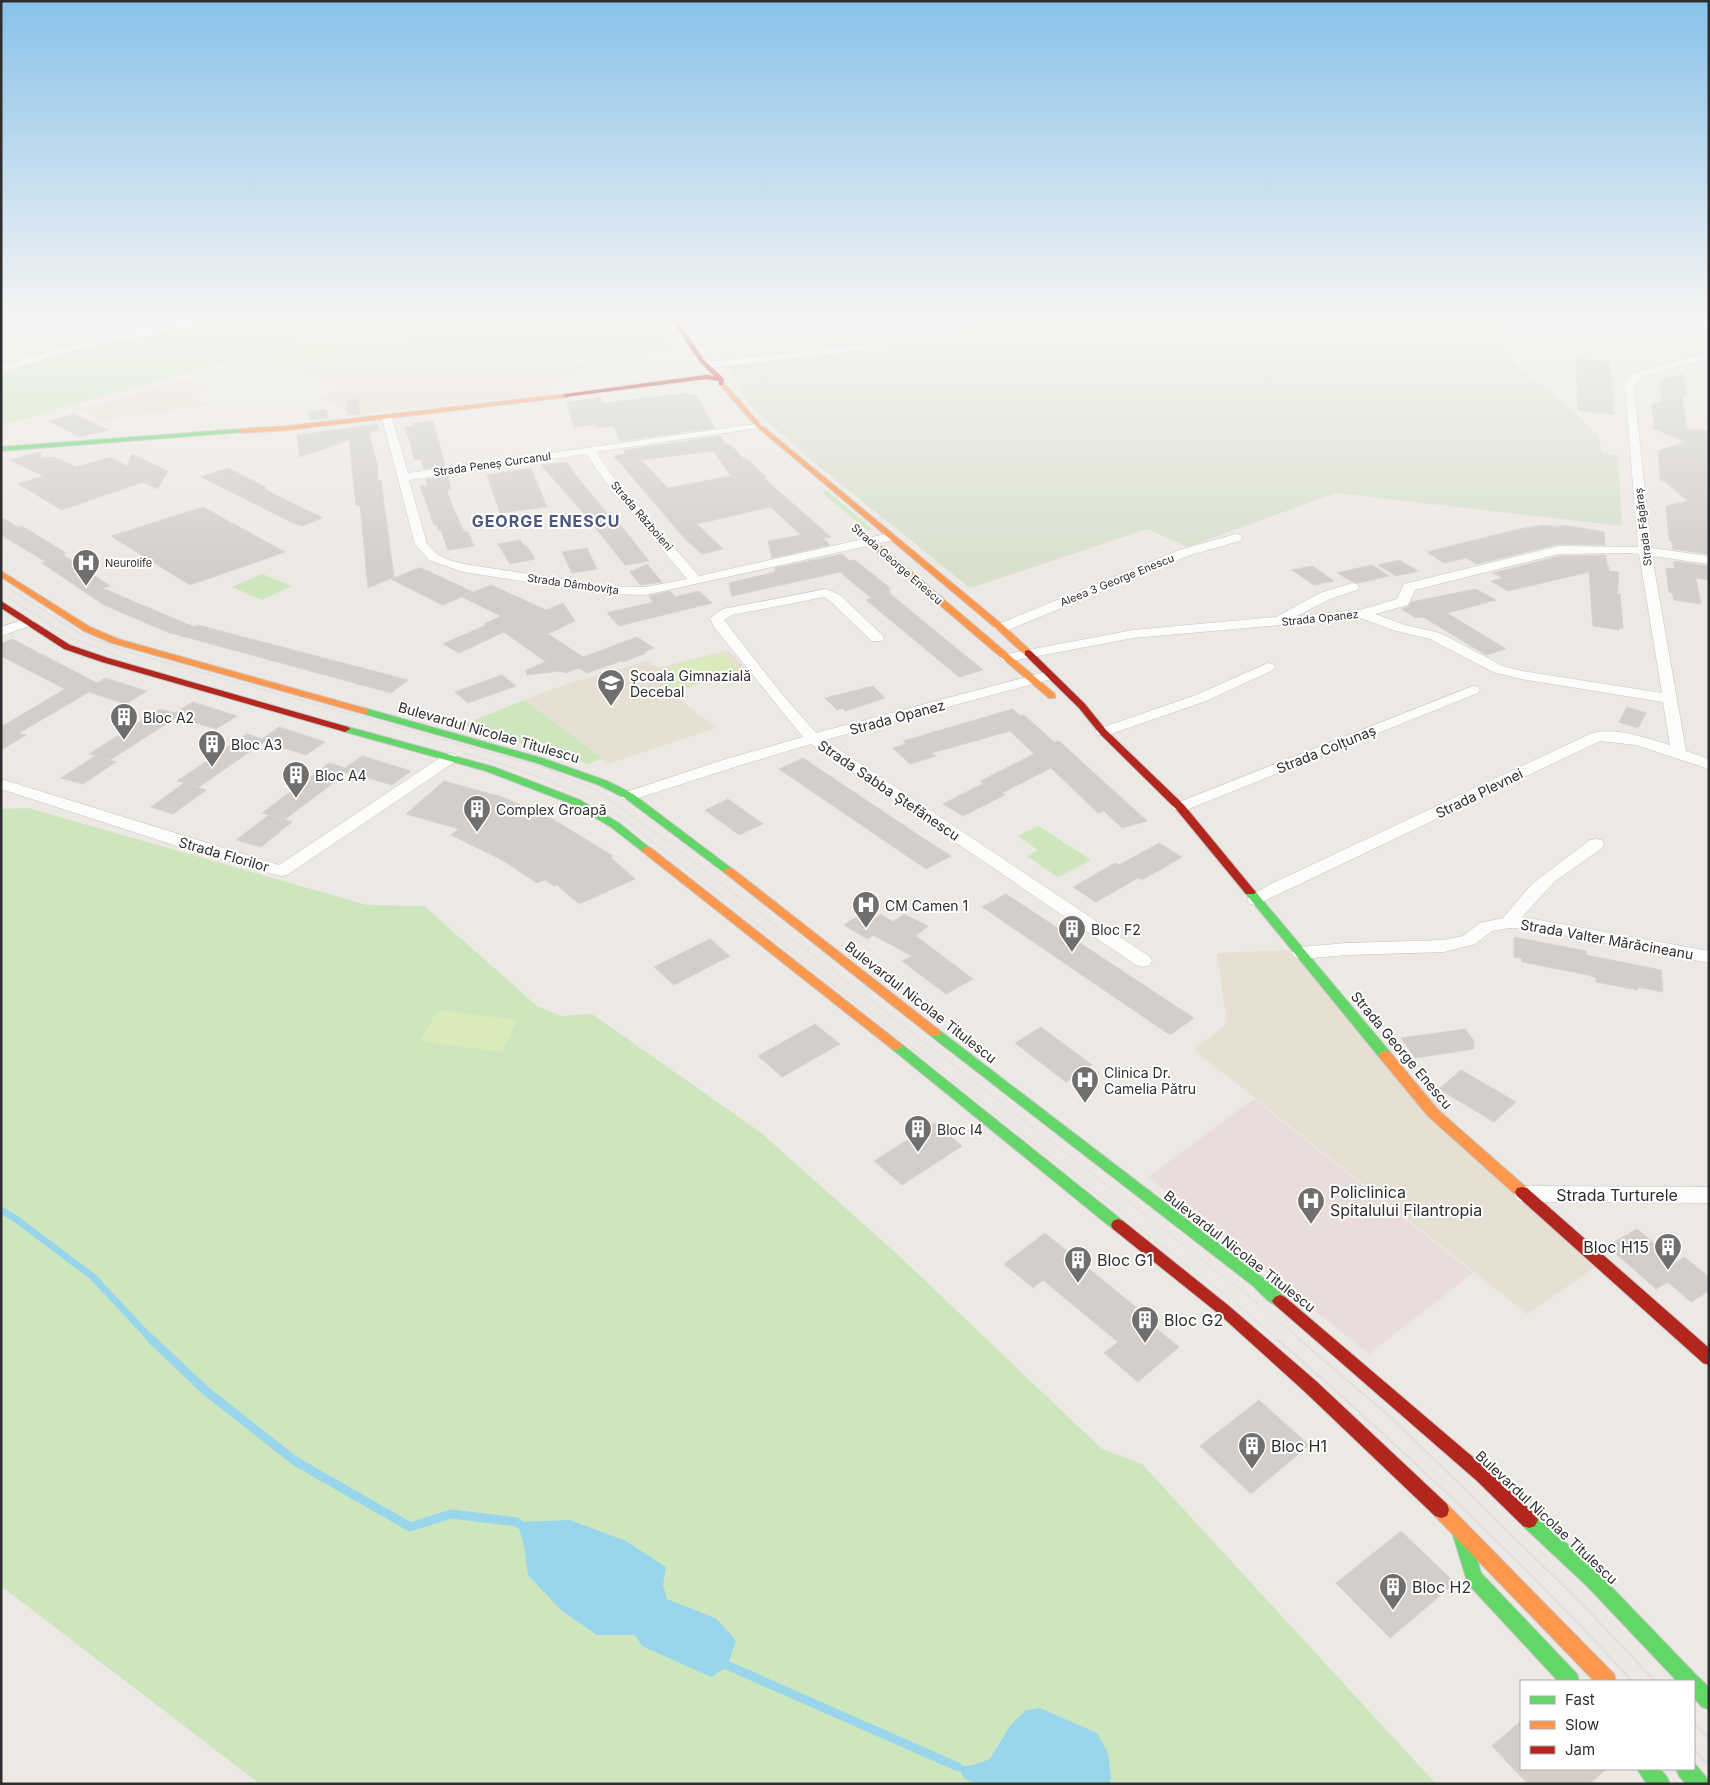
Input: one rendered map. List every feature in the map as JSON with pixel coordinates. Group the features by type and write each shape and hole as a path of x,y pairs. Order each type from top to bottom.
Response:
{"street":[{"path":"1,450 19,447 206,435 387,418 497,404"},
{"name":"Strada George Enescu","path":"739,404 758,426 1001,628 1051,675 1082,706 1103,732 1180,807 1433,1113 1709,1358"},
{"name":"Strada Făgăraș","path":"1631,404 1645,551 1679,754"},
{"name":"Strada Dâmbovița","path":"387,418 421,544 426,553 440,561 463,568 606,590 645,591 696,581 866,538 890,536"},
{"path":"739,424 752,441"},
{"name":"Strada Peneș Curcanul","path":"404,477 589,450 739,424 758,426"},
{"name":"Strada Războieni","path":"589,450 610,479 696,581"},
{"name":"Strada George Enescu","path":"866,538 1032,680 1103,732"},
{"name":"Aleea 3 George Enescu","path":"1001,628 1186,552 1236,538"},
{"name":"Strada Opanez","path":"1007,658 1133,634 1360,614 1403,602 1409,587 1559,550 1593,548 1645,551 1709,560"},
{"name":"Bulevardul Nicolae Titulescu","path":"1,574 87,629 115,641 541,761 603,783 629,796 687,838 1052,1124 1257,1281 1482,1475 1593,1580 1689,1680"},
{"path":"1272,623 1325,596 1352,587"},
{"name":"Strada Sabba Ștefănescu","path":"877,638 835,598 826,593 728,612 717,618 718,624 813,739 1143,961"},
{"path":"1,604 67,647 274,710 518,778 576,802 615,825 683,876 947,1086 1224,1310 1310,1386 1460,1528 1606,1680"},
{"path":"1360,614 1401,628 1435,636 1498,669 1522,675 1669,699"},
{"path":"1,632 28,622"},
{"path":"1103,732 1136,717 1231,686 1268,667"},
{"name":"Strada Opanez","path":"629,796 678,779 813,739 1051,675"},
{"name":"Strada Colțunaș","path":"1180,807 1473,690"},
{"name":"Strada Plevnei","path":"1256,900 1275,889 1597,736 1610,735 1709,764"},
{"name":"Strada Florilor","path":"1,784 281,871 450,758"},
{"path":"1509,922 1523,900 1552,874 1596,844"},
{"name":"Strada Valter Mărăcineanu","path":"1301,953 1347,949 1444,946 1468,940 1486,927 1509,922 1531,924 1709,957"},
{"name":"Strada Turturele","path":"1525,1194 1709,1195"},
{"path":"1460,1528 1474,1578 1569,1680"},
{"path":"1695,1686 1709,1700"},
{"path":"1648,1770 1660,1784"},
{"path":"1687,1770 1699,1784"}],"shaded area":[{"path":"99,404 211,405 103,420 79,410"},
{"path":"332,404 452,404 357,415"},
{"name":"Școala Gimnazială Decebal","path":"728,650 747,670 676,691 675,696 716,728 608,764 524,700 569,683 648,661 658,668"},
{"path":"1289,950 1594,1268 1527,1314 1194,1050 1227,1023 1217,953"},
{"name":"Policlinica Spitalului Filantropia","path":"1254,1099 1473,1273 1369,1354 1148,1177"}],"green space":[{"path":"1,404 75,404 5,424 1,428"},
{"path":"1564,404 1598,436 1603,453 1618,456 1622,526 1336,493 1188,547 1147,529 970,588 810,459 749,405"},
{"path":"825,491 829,492 871,528 870,530 866,529 823,494"},
{"path":"262,574 292,586 262,600 232,587"},
{"path":"722,653 742,672 673,691 655,671"},
{"path":"524,700 602,758 588,764 462,725"},
{"path":"28,808 367,905 424,906 537,1006 561,1016 592,1014 760,1132 896,1253 1102,1449 1142,1464 1436,1784 260,1784 1,1586 1,809"},
{"path":"1039,826 1091,860 1058,877 1027,856 1038,850 1018,836"},
{"path":"438,1010 517,1020 502,1052 420,1041"}],"water":[{"path":"570,1520 626,1541 666,1567 663,1585 667,1599 717,1619 736,1641 727,1667 711,1677 642,1646 635,1635 597,1635 562,1611 528,1575 524,1545 517,1522"},
{"path":"1040,1708 1097,1733 1108,1753 1111,1778 1109,1784 976,1784 964,1778 958,1767 973,1765 990,1759 1010,1726 1026,1710"}],"building":[{"path":"347,404 359,404 360,414 347,415"},
{"path":"568,404 701,404 715,428 620,441 614,426 596,428 595,424 574,428"},
{"path":"1578,404 1613,404 1614,415 1578,410"},
{"path":"1651,404 1683,404 1687,429 1709,431 1709,554 1673,549 1672,542 1669,540 1666,506 1688,501 1664,481 1660,480 1658,451 1685,442 1652,428 1655,425"},
{"path":"326,409 328,418 310,420 308,412"},
{"path":"74,414 108,430 80,437 49,421"},
{"path":"433,421 445,466 424,469 421,459 414,460 411,444 404,427 414,426 413,423"},
{"path":"377,424 379,430 369,433 377,464 378,481 381,480 394,577 368,588 360,505 356,506 349,440 300,457 297,435"},
{"path":"720,436 726,445 730,444 743,458 746,458 767,477 764,478 831,537 823,538 830,545 772,558 768,541 801,535 771,507 697,524 723,549 702,554 686,540 614,456 626,454 624,450","holes":["713,451 731,476 668,488 641,460"]},
{"path":"40,452 41,458 54,457 76,467 110,457 127,466 132,454 168,471 158,489 143,482 62,510 18,484 43,476 10,460"},
{"path":"567,462 574,473 608,514 611,513 649,561 625,565 586,516 541,465"},
{"path":"228,468 266,487 264,488 270,492 323,518 302,526 293,523 201,477"},
{"path":"531,468 547,507 500,513 487,475"},
{"path":"448,476 451,490 447,490 454,510 462,528 465,532 468,532 474,546 448,550 441,530 439,531 437,525 434,525 420,486 427,486 426,479"},
{"path":"203,507 285,552 190,585 111,536"},
{"path":"1,517 18,527 22,526 66,553 62,554 110,586 102,588 194,627 198,625 408,680 391,693 167,632 104,605 42,563 46,562 1,535"},
{"path":"1543,525 1570,526 1604,532 1605,545 1559,544 1477,564 1466,558 1444,563 1427,552 1519,529"},
{"path":"520,540 523,545 526,545 535,559 510,564 498,544"},
{"path":"587,548 597,569 572,573 562,552"},
{"path":"842,554 850,561 855,560 891,589 888,590 891,593 889,593 983,670 959,677 866,600 871,598 840,572 732,596 729,583 775,572 775,568"},
{"path":"1606,555 1609,571 1619,572 1617,594 1620,594 1623,628 1619,628 1619,630 1593,626 1589,572 1508,591 1491,581 1503,578 1493,573 1559,556"},
{"path":"1399,560 1418,571 1396,576 1378,565"},
{"path":"1674,561 1709,566 1709,580 1696,578 1701,604 1674,600 1672,593 1669,592 1666,568 1674,569"},
{"path":"647,564 662,582 640,585 630,572"},
{"path":"1372,565 1389,576 1359,583 1337,573"},
{"path":"1312,566 1334,581 1314,585 1292,570"},
{"path":"419,568 473,592 443,605 391,579"},
{"path":"491,585 546,610 563,603 575,621 548,634 583,657 637,637 654,648 623,662 621,661 587,673 579,668 566,673 560,671 527,675 526,670 546,662 504,632 459,653 443,644 486,625 484,624 501,616 462,597"},
{"path":"1476,589 1496,600 1447,613 1506,649 1486,655 1423,617 1416,618 1401,609 1408,607 1411,602"},
{"path":"670,591 675,597 699,591 712,603 619,626 607,613 653,602 649,596"},
{"path":"12,639 97,683 105,678 147,691 126,704 89,692 19,733 26,735 1,750 1,727 65,689 1,656 1,644"},
{"path":"502,675 516,686 468,703 455,692"},
{"path":"873,686 885,698 845,711 843,708 837,710 825,698"},
{"name":"Bloc A2","path":"193,702 237,716 216,729 177,717 110,760 89,754 160,709 175,713"},
{"path":"1627,707 1646,713 1638,728 1619,722"},
{"path":"1013,709 1020,716 1024,715 1054,742 1059,741 1147,821 1122,828 1104,811 1098,813 1051,768 1002,793 1005,795 963,816 943,804 984,783 980,781 1034,754 1010,731 932,753 936,756 910,764 893,748 906,744 903,741"},
{"name":"Bloc A3","path":"279,727 325,742 306,755 264,742 199,787 177,781 247,734 262,739"},
{"path":"95,756 116,762 83,784 61,778"},
{"name":"Bloc A4","path":"362,756 411,771 392,785 348,772 284,820 262,813 329,763 345,768"},
{"path":"803,758 951,856 926,869 779,769"},
{"name":"Complex Groapă","path":"444,781 502,797 554,820 613,856 611,858 635,879 579,904 557,885 554,886 545,880 537,883 502,860 451,835 459,829 406,814"},
{"path":"184,783 206,790 173,814 151,807"},
{"path":"728,799 763,824 739,835 705,810"},
{"path":"269,815 292,822 261,847 236,840"},
{"path":"1159,843 1182,857 1142,880 1138,878 1096,902 1073,887 1115,863 1119,865"},
{"name":"Bloc F2","path":"1006,894 1194,1018 1170,1035 982,907"},
{"path":"866,911 876,918 881,914 893,922 904,914 928,926 916,936 973,979 946,994 902,961 912,956 873,935 867,939 844,925"},
{"path":"1514,937 1586,951 1586,955 1661,970 1663,992 1638,987 1638,990 1596,982 1596,978 1588,975 1522,962 1522,958 1514,957"},
{"path":"710,939 730,956 674,985 654,967"},
{"path":"815,1024 840,1044 782,1077 758,1056"},
{"path":"1041,1027 1092,1065 1066,1082 1015,1043"},
{"path":"1465,1029 1474,1041 1474,1049 1415,1058 1401,1038"},
{"path":"1461,1070 1516,1102 1494,1122 1439,1089"},
{"name":"Bloc I4","path":"934,1123 962,1146 902,1185 874,1161"},
{"name":"Bloc H15","path":"1637,1229 1677,1262 1684,1257 1709,1277 1709,1291 1691,1302 1668,1282 1656,1289 1607,1246"},
{"name":"Bloc G1","path":"1045,1233 1136,1307 1133,1309 1179,1347 1138,1382 1104,1353 1118,1342 1043,1280 1033,1288 1004,1264"},
{"name":"Bloc H1","path":"1259,1400 1309,1445 1251,1494 1200,1446"},
{"name":"Bloc H2","path":"1401,1531 1455,1583 1390,1638 1336,1583"},
{"path":"1520,1722 1520,1770 1605,1770 1590,1784 1528,1784 1492,1746"}],"waterway":[{"path":"1,1210 16,1219 93,1277 152,1340"},
{"path":"152,1340 206,1391 295,1461 410,1527 451,1514 517,1522 521,1525"},
{"path":"722,1663 958,1767"}],"tram line":[{"path":"1,584 81,634 122,650 545,768 594,789 669,842 1260,1305 1301,1340"},
{"path":"1,593 72,638 127,659"},
{"path":"464,753 547,780 587,798 625,820 1246,1312 1278,1340"},
{"path":"1277,1339 1459,1505 1547,1591 1631,1680"},
{"path":"1299,1339 1396,1422 1582,1604 1654,1680"},
{"path":"1695,1724 1709,1739"},
{"path":"1695,1750 1709,1766"}],"traffic: fast":[{"path":"1,449 241,431"},
{"path":"364,711 541,761 603,783 629,796 729,871"},
{"path":"345,729 490,769 576,802 615,825 647,850"},
{"path":"1250,892 1385,1055"},
{"path":"935,1033 1257,1281 1280,1301"},
{"path":"896,1046 1118,1225"},
{"path":"1529,1520 1593,1580 1689,1680"},
{"path":"1460,1529 1474,1578 1569,1680"},
{"path":"1695,1686 1709,1700"},
{"path":"1648,1770 1660,1784"},
{"path":"1687,1770 1699,1784"}],"traffic: slow":[{"path":"241,431 288,428 494,404"},
{"path":"740,404 758,425 1001,628 1028,653"},
{"path":"878,548 1052,696"},
{"path":"1,573 87,629 115,641 364,711"},
{"path":"647,850 896,1046"},
{"path":"729,871 935,1033"},
{"path":"1385,1055 1433,1113 1522,1192"},
{"path":"1441,1510 1606,1680"}],"traffic: jam":[{"path":"1,604 67,647 105,660 345,729"},
{"path":"1028,653 1082,706 1103,732 1180,807 1250,892"},
{"path":"1522,1192 1709,1358"},
{"path":"1118,1225 1224,1310 1310,1386 1441,1510"},
{"path":"1280,1301 1482,1475 1529,1520"}],"place":[{"name":"Neurolife","path":"86,587"},
{"name":"Școala Gimnazială Decebal","path":"611,707"},
{"name":"Bloc A2","path":"124,741"},
{"name":"Bloc A3","path":"212,768"},
{"name":"Bloc A4","path":"296,799"},
{"name":"Complex Groapă","path":"477,833"},
{"name":"CM Camen 1","path":"866,929"},
{"name":"Bloc F2","path":"1072,953"},
{"name":"Clinica Dr. Camelia Pătru","path":"1085,1104"},
{"name":"Bloc I4","path":"918,1153"},
{"name":"Policlinica Spitalului Filantropia","path":"1311,1225"},
{"name":"Bloc H15","path":"1668,1271"},
{"name":"Bloc G1","path":"1078,1284"},
{"name":"Bloc G2","path":"1145,1344"},
{"name":"Bloc H1","path":"1252,1470"},
{"name":"Bloc H2","path":"1393,1611"}],"district":[{"name":"GEORGE ENESCU","path":"546,521"}]}
